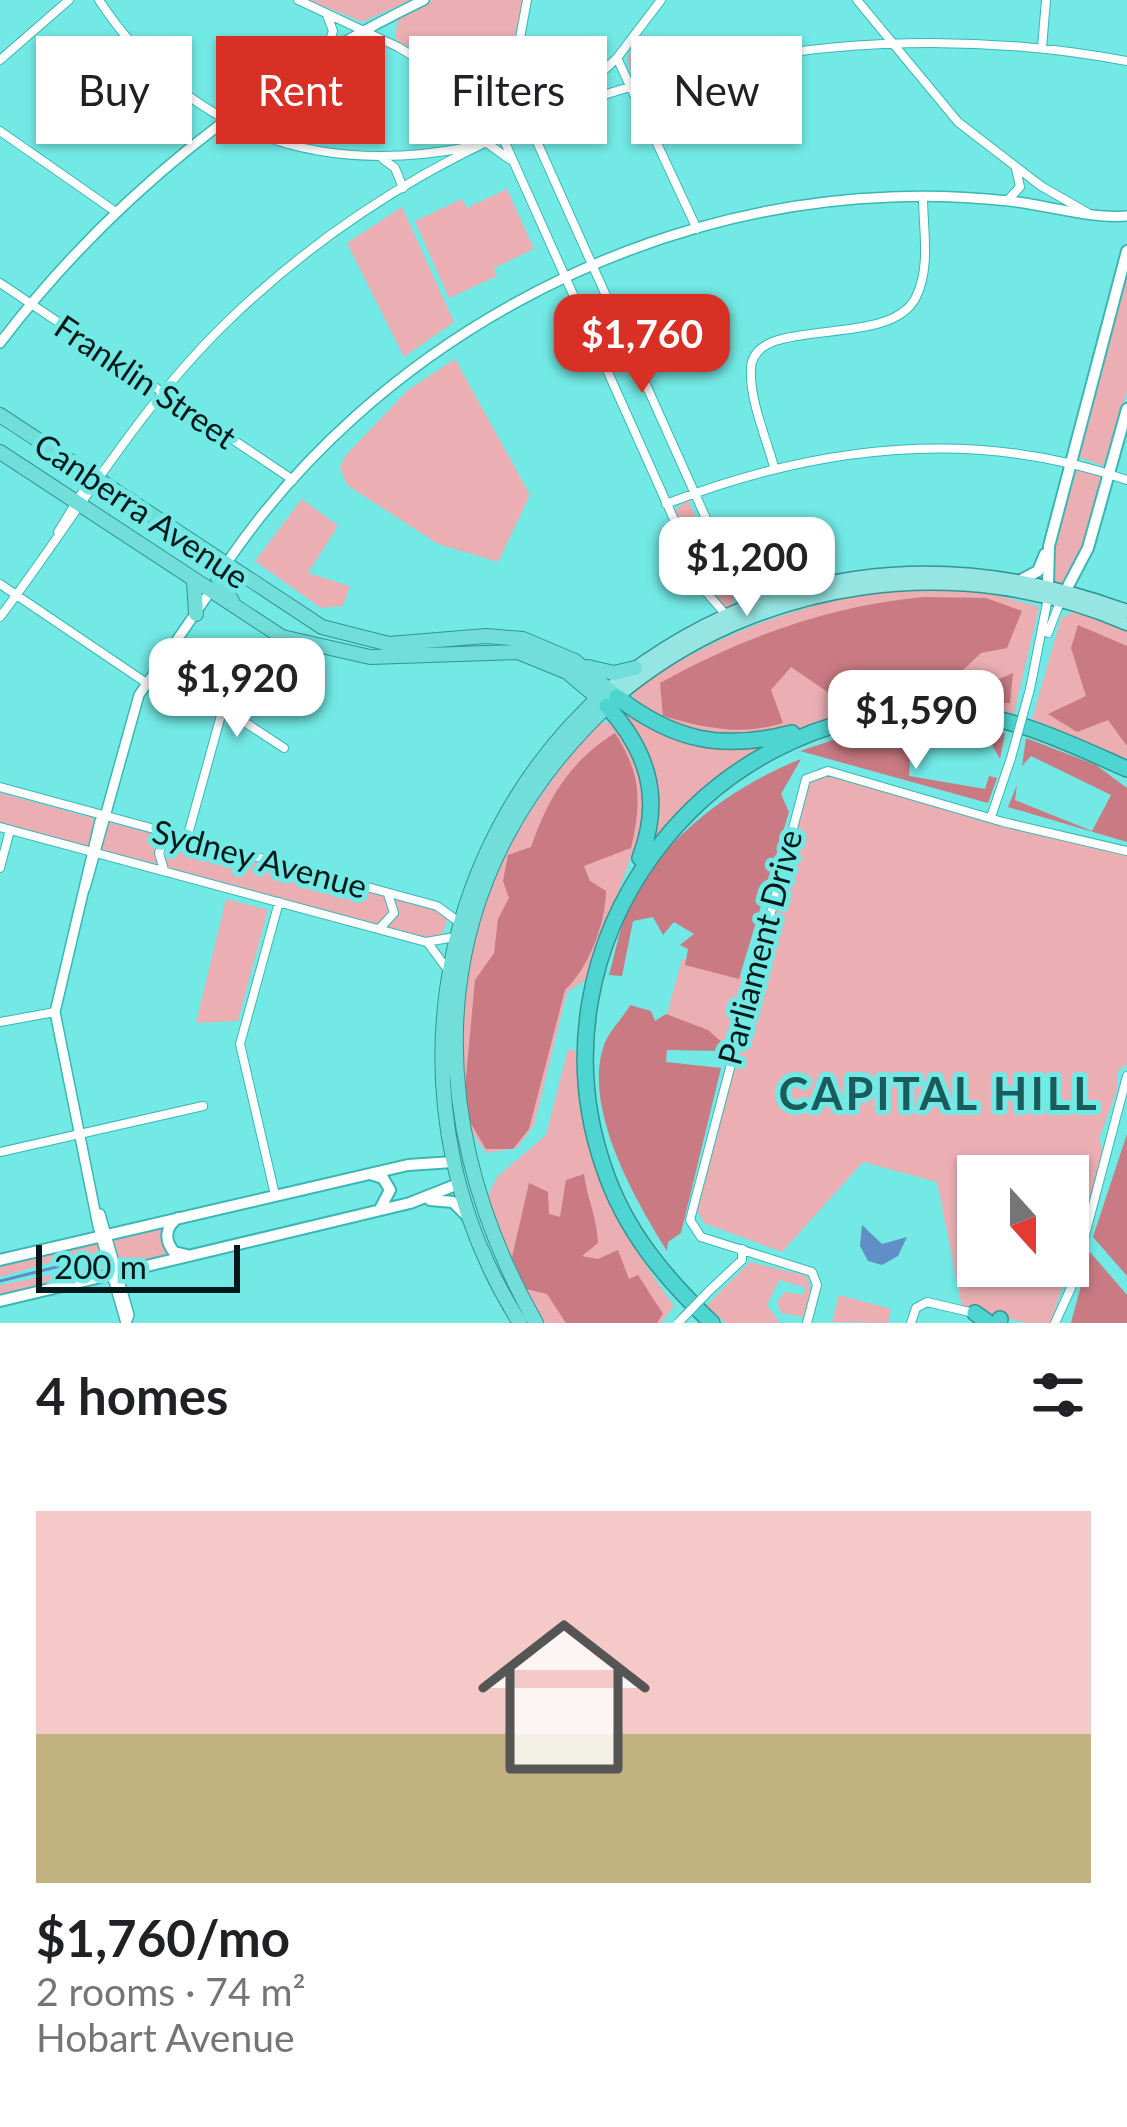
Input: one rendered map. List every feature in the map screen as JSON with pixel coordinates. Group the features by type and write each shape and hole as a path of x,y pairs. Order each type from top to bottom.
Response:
{"highway":[{"name":"Canberra Avenue","path":"0,415 202,551 216,581 248,619 291,640 349,655 392,658 502,650 579,672"},
{"name":"Canberra Avenue","path":"0,452 194,582 216,581 355,639 403,645 509,637 552,648 608,697"},
{"path":"194,582 196,614"},
{"path":"520,1323 468,1216 452,1059 461,930 468,894 510,817 573,722 582,697 579,672 635,668"},
{"path":"573,722 608,697"},
{"path":"608,697 665,730 714,744 753,742 865,718 941,712 1006,720 1067,740 1127,769"},
{"path":"540,771 608,697"},
{"path":"608,697 639,748 651,788 651,825 598,958 584,1054 592,1129 621,1210 656,1264 712,1323"},
{"path":"631,883 672,827 737,770 794,739 865,718"},
{"path":"460,1161 448,1142 439,1055 448,970 510,817"},
{"path":"465,1182 536,1323"}],"main road":[{"path":"1023,579 1038,570 1048,546 1127,251"},
{"path":"1092,598 1083,584 1084,559 1127,409"},
{"path":"1048,546 1056,593"},
{"path":"1056,593 1084,559"},
{"path":"608,697 635,668 698,629 782,594 899,572 1023,579 1127,624"},
{"path":"608,697 718,632 841,591 902,584 991,586 1092,598 1127,610"},
{"path":"731,615 753,617"},
{"path":"718,632 731,615"},
{"path":"408,1165 448,1142"},
{"path":"0,1260 408,1165 460,1161"},
{"path":"364,1175 382,1177 388,1185 389,1201 377,1210"},
{"path":"410,1203 465,1182"},
{"path":"0,1301 410,1203 447,1200 468,1216"},
{"path":"178,1218 169,1227 168,1244 177,1253 190,1255"}],"street":[{"path":"0,61 70,0"},
{"path":"99,0 150,65 216,113"},
{"path":"298,0 409,54"},
{"path":"354,36 424,0"},
{"path":"520,36 527,0"},
{"path":"607,67 661,0"},
{"path":"857,0 941,105 1016,168 1088,213"},
{"path":"1042,48 1046,0"},
{"path":"321,10 331,36"},
{"path":"392,44 388,28 396,13"},
{"path":"802,49 895,43 1042,48 1127,61"},
{"path":"617,58 631,83"},
{"path":"0,343 30,303 116,212 216,128"},
{"path":"0,131 116,212"},
{"path":"286,144 325,154 382,159 485,144 511,162"},
{"path":"0,617 95,478 162,392 261,290 403,188 485,144"},
{"path":"504,144 707,593 709,614 698,629"},
{"path":"538,144 735,583 751,598 782,594"},
{"path":"659,144 698,229"},
{"path":"382,159 394,168 403,188"},
{"path":"1007,201 1020,187 1016,168"},
{"path":"774,467 752,383 750,364 756,352 778,340 885,324 905,311 922,279 923,196"},
{"path":"126,1323 55,1012 94,852 145,682 293,479 399,379 482,321 593,266 698,229 821,203 923,196 1007,201 1127,221"},
{"name":"Franklin Street","path":"0,283 293,479"},
{"path":"667,504 774,467 909,447 986,449 1070,463 1127,479"},
{"path":"731,615 735,583"},
{"path":"0,584 145,682"},
{"path":"707,593 731,615"},
{"path":"991,817 1012,758 1056,593"},
{"path":"178,676 284,748"},
{"path":"187,838 223,708"},
{"name":"Parliament Drive","path":"807,1323 817,1287 814,1275 697,1235 690,1220 806,779 828,770 1127,851"},
{"name":"Sydney Avenue","path":"0,787 437,906 461,930 426,942 5,828"},
{"path":"0,868 5,828"},
{"path":"164,871 158,853 164,840 176,835"},
{"path":"379,929 394,913 388,893"},
{"path":"437,906 459,903 468,894"},
{"path":"275,1196 240,1044 279,902"},
{"path":"426,942 448,970"},
{"path":"0,1022 55,1012"},
{"path":"1055,1323 1071,1288 1127,1076"},
{"path":"0,1152 203,1106"},
{"path":"740,1262 741,1248"},
{"path":"722,1277 741,1248"},
{"path":"678,1323 740,1262 760,1256"},
{"path":"911,1323 922,1304 996,1320"}],"shaded area":[{"path":"309,0 411,0 362,22"},
{"path":"433,0 523,0 515,36 409,36 409,47 395,39 398,17"},
{"path":"507,189 534,249 494,268 497,276 449,298 415,221 462,199 467,208"},
{"path":"402,207 454,322 404,357 347,243"},
{"path":"1127,270 1127,392 1103,466 1077,456"},
{"path":"455,359 530,495 498,562 438,544 347,485 340,468 345,456 408,390"},
{"path":"1077,470 1100,476 1102,482 1082,553 1063,585 1053,581 1052,551"},
{"path":"302,499 338,526 308,573 350,586 343,606 321,608 255,561"},
{"path":"688,500 734,593 733,607 724,611 715,602 674,511"},
{"path":"912,588 979,590 1039,607 1014,714 950,705 896,706 761,737 695,737 633,701 634,690 667,669 766,621 837,601"},
{"path":"923,597 986,598 1022,611 1007,648 981,653 963,670 985,685 1013,673 1010,703 959,703 911,693 851,708 791,667 771,690 783,723 722,729 663,716 660,683 723,651 821,616"},
{"path":"1074,612 1127,631 1127,759 1032,719 1061,618"},
{"path":"1078,625 1127,646 1127,746 1108,720 1077,732 1048,714 1086,696 1071,648"},
{"path":"622,709 664,734 778,739 711,785 651,846 656,807 619,712"},
{"path":"599,722 616,724 645,780 646,815 587,979 567,992 534,1125 517,1148 487,1153 471,1129 462,1091 465,999 472,953 498,871 518,833"},
{"path":"939,723 1005,733 1000,759 992,745 930,736 911,743 909,776 985,789 989,776 997,778 988,803 800,751 878,725"},
{"path":"615,733 637,788 631,848 584,866 590,881 606,891 599,931 588,958 565,990 529,1129 513,1149 486,1149 463,1110 475,980 494,953 498,919 509,898 503,881 508,855 531,847 562,782"},
{"path":"1026,738 1096,765 1127,788 1127,842 1008,807 1017,785 1015,800 1092,831 1111,795 1031,756 1022,766"},
{"path":"801,759 781,794 789,812 739,979 685,965 688,949 680,945 694,934 674,922 663,935 653,917 633,921 622,976 609,975 627,911 677,839 724,800"},
{"path":"820,770 1127,852 1127,1064 1117,1072 1117,1090 1099,1139 1103,1152 1089,1202 1089,1155 957,1155 957,1281 937,1182 863,1162 782,1252 704,1223 694,1204 803,786"},
{"path":"0,793 448,917 441,938 429,938 0,823"},
{"path":"226,899 268,910 238,1021 196,1023"},
{"path":"682,959 744,977 726,1042 664,1025"},
{"path":"630,1005 651,1011 655,1021 666,1014 708,1030 724,1044 717,1051 667,1050 666,1062 721,1068 681,1233 668,1242 667,1251 627,1180 600,1096 604,1045"},
{"path":"568,1049 576,1051 587,1126 604,1186 632,1242 674,1306 661,1323 545,1323 499,1243 486,1199 497,1177 546,1135"},
{"path":"1127,1134 1127,1276 1093,1237"},
{"path":"584,1174 598,1243 582,1256 598,1259 618,1250 629,1279 638,1275 663,1314 657,1323 566,1323 547,1294 526,1289 512,1257 529,1183 548,1192 549,1214 560,1217 566,1180"},
{"path":"167,1226 174,1254 121,1267 113,1239"},
{"path":"97,1243 104,1271 0,1297 0,1285 90,1267 94,1260 87,1252 0,1277 0,1264"},
{"path":"1090,1252 1127,1295 1127,1323 1071,1323 1081,1287 1089,1287"},
{"path":"750,1262 807,1276 811,1292 804,1317 781,1313 777,1302 785,1292 803,1295 805,1287 779,1280 767,1305 780,1323 726,1323 706,1306"},
{"path":"958,1287 1062,1287 1051,1323 1027,1323 962,1306"},
{"path":"839,1295 891,1309 888,1323 832,1322"}],"water":[{"path":"862,1225 882,1244 907,1237 898,1256 882,1265 868,1261 860,1246"}],"waterway":[{"path":"0,1281 93,1258"}],"district":[{"name":"CAPITAL HILL","path":"939,1093"}]}
